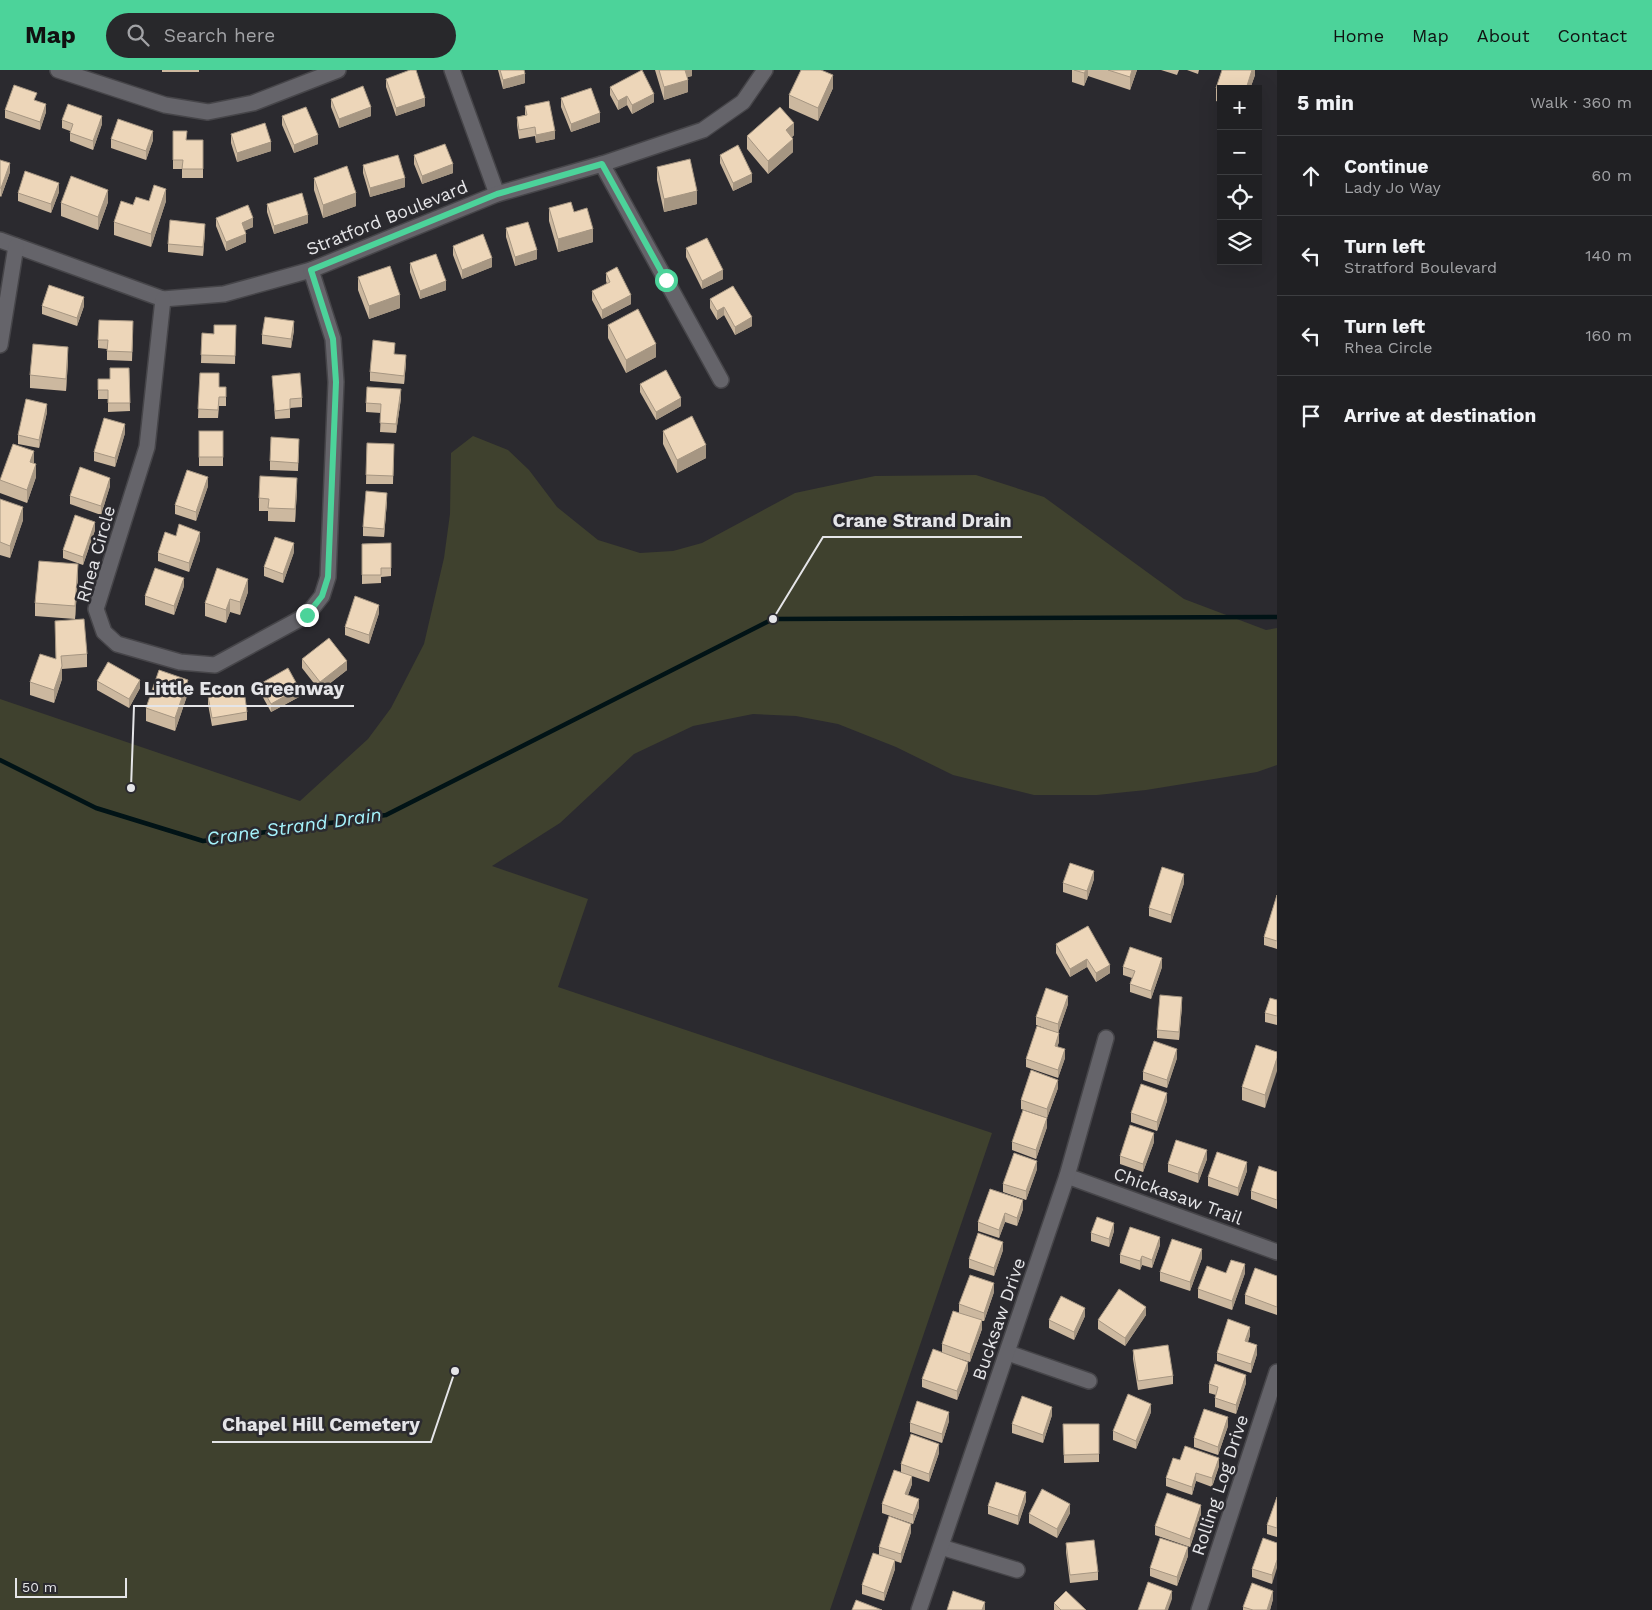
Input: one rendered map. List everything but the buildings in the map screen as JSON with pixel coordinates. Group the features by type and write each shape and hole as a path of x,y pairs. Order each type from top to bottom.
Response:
{"street":[{"path":"58,70 165,105 208,112 253,103 338,70"},
{"path":"452,70 497,194"},
{"name":"Stratford Boulevard","path":"0,240 163,299 224,294 311,270 497,194 602,164 703,130 743,102 765,70"},
{"path":"602,164 721,380"},
{"path":"0,345 16,246"},
{"name":"Rhea Circle","path":"163,299 147,447 96,609 104,632 117,644 180,662 214,665 307,615 322,596 328,577 336,382 333,339 311,270"},
{"name":"Bucksaw Drive","path":"919,1610 1067,1176 1106,1038"},
{"name":"Chickasaw Trail","path":"1067,1176 1277,1252"},
{"path":"1008,1353 1089,1381"},
{"name":"Rolling Log Drive","path":"1199,1610 1277,1372"},
{"path":"941,1548 1017,1570"}],"green space":[{"path":"473,436 508,450 529,470 557,507 598,540 640,553 673,551 702,543 795,493 875,476 976,475 1044,497 1184,599 1266,630 1277,628 1277,765 1257,772 1146,790 1097,795 1034,795 953,775 896,747 838,724 796,716 753,714 693,726 634,754 560,823 492,866 588,899 558,987 992,1133 830,1610 0,1610 0,699 300,801 368,739 391,708 424,644 444,558 450,514 451,453"}],"waterway":[{"name":"Crane Strand Drain","path":"0,760 96,808 203,841 386,815 773,619 1277,617"}],"place":[{"name":"Crane Strand Drain","path":"773,619"},
{"name":"Little Econ Greenway","path":"131,788"},
{"name":"Chapel Hill Cemetery","path":"455,1371"}],"route":[{"path":"307,615 322,596 328,577 336,382 333,339 311,270 497,194 602,164 666,280"}]}
